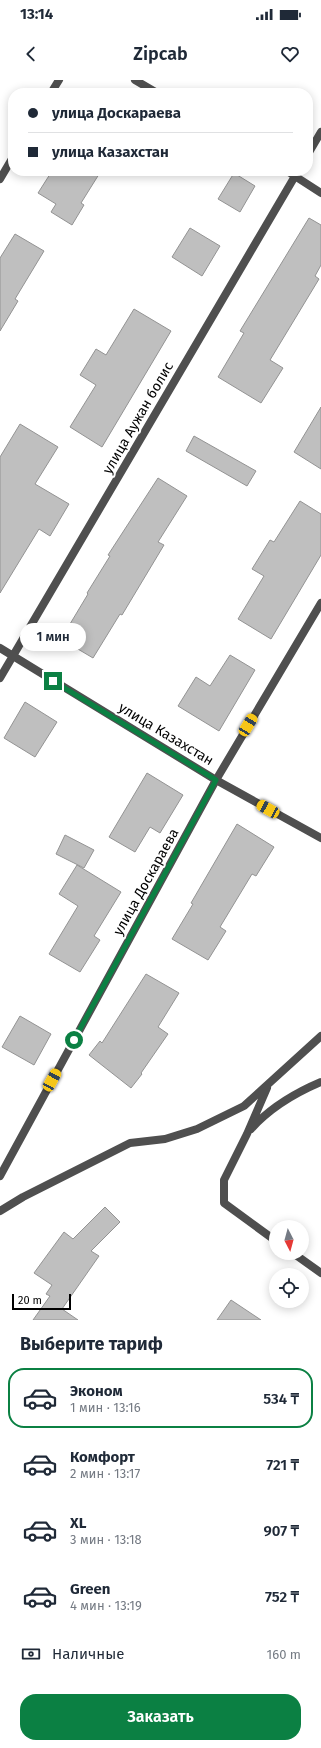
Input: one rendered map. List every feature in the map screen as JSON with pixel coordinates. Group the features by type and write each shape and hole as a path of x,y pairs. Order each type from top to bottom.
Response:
{"street":[{"path":"135,80 148,88"},
{"path":"313,146 321,132"},
{"path":"0,179 8,165"},
{"name":"улица Аужан болис","path":"0,678 296,176"},
{"path":"300,176 321,193"},
{"name":"улица Доскараева","path":"0,1176 216,780 321,603"},
{"name":"улица Казахстан","path":"0,648 216,780 321,838"},
{"path":"0,1212 23,1197 130,1143 165,1139 197,1129 244,1106 321,1036"},
{"path":"247,1134 264,1115 304,1090 321,1082"},
{"path":"269,1083 247,1134 224,1180 224,1203 269,1236"},
{"path":"302,1260 321,1274"}],"building":[{"path":"49,176 98,176 81,203 84,205 72,225 51,212 56,204 38,193"},
{"path":"232,176 239,176 255,186 240,212 218,199"},
{"path":"309,218 321,225 321,265 315,276 319,279 270,360 283,368 261,403 218,377 244,333 240,331"},
{"path":"190,228 220,246 202,276 172,257"},
{"path":"15,234 44,251 15,299 18,301 0,331 0,258"},
{"path":"134,309 171,331 102,447 70,427 96,385 80,375 96,349 106,355"},
{"path":"321,407 321,469 294,452"},
{"path":"20,424 58,447 35,484 69,504 50,536 39,529 0,593 0,457"},
{"path":"194,436 256,471 247,486 186,451"},
{"path":"158,478 187,496 158,542 164,545 122,615 120,614 93,658 61,639 110,556 108,555"},
{"path":"300,501 321,514 321,555 271,639 238,619 264,576 252,569 270,540 274,542"},
{"path":"230,655 255,670 219,731 178,706 196,677 210,686"},
{"path":"25,702 57,722 35,757 4,738"},
{"path":"147,773 183,795 160,833 150,827 135,852 109,837"},
{"path":"237,824 274,847 256,876 252,874 220,927 226,931 208,960 172,939"},
{"path":"65,835 94,850 84,868 56,854"},
{"path":"77,865 121,892 94,936 100,940 80,972 49,954 78,906 59,894"},
{"path":"146,974 179,993 158,1027 168,1034 131,1088 89,1055 100,1041 102,1043"},
{"path":"20,1016 51,1034 34,1065 2,1047"},
{"path":"105,1207 120,1222 91,1251 99,1256 62,1309 78,1320 33,1320 50,1296 46,1294 52,1285 34,1273 64,1232 73,1239"},
{"path":"231,1300 261,1320 217,1320"}],"route":[{"path":"53,681 216,780 74,1040"}]}
